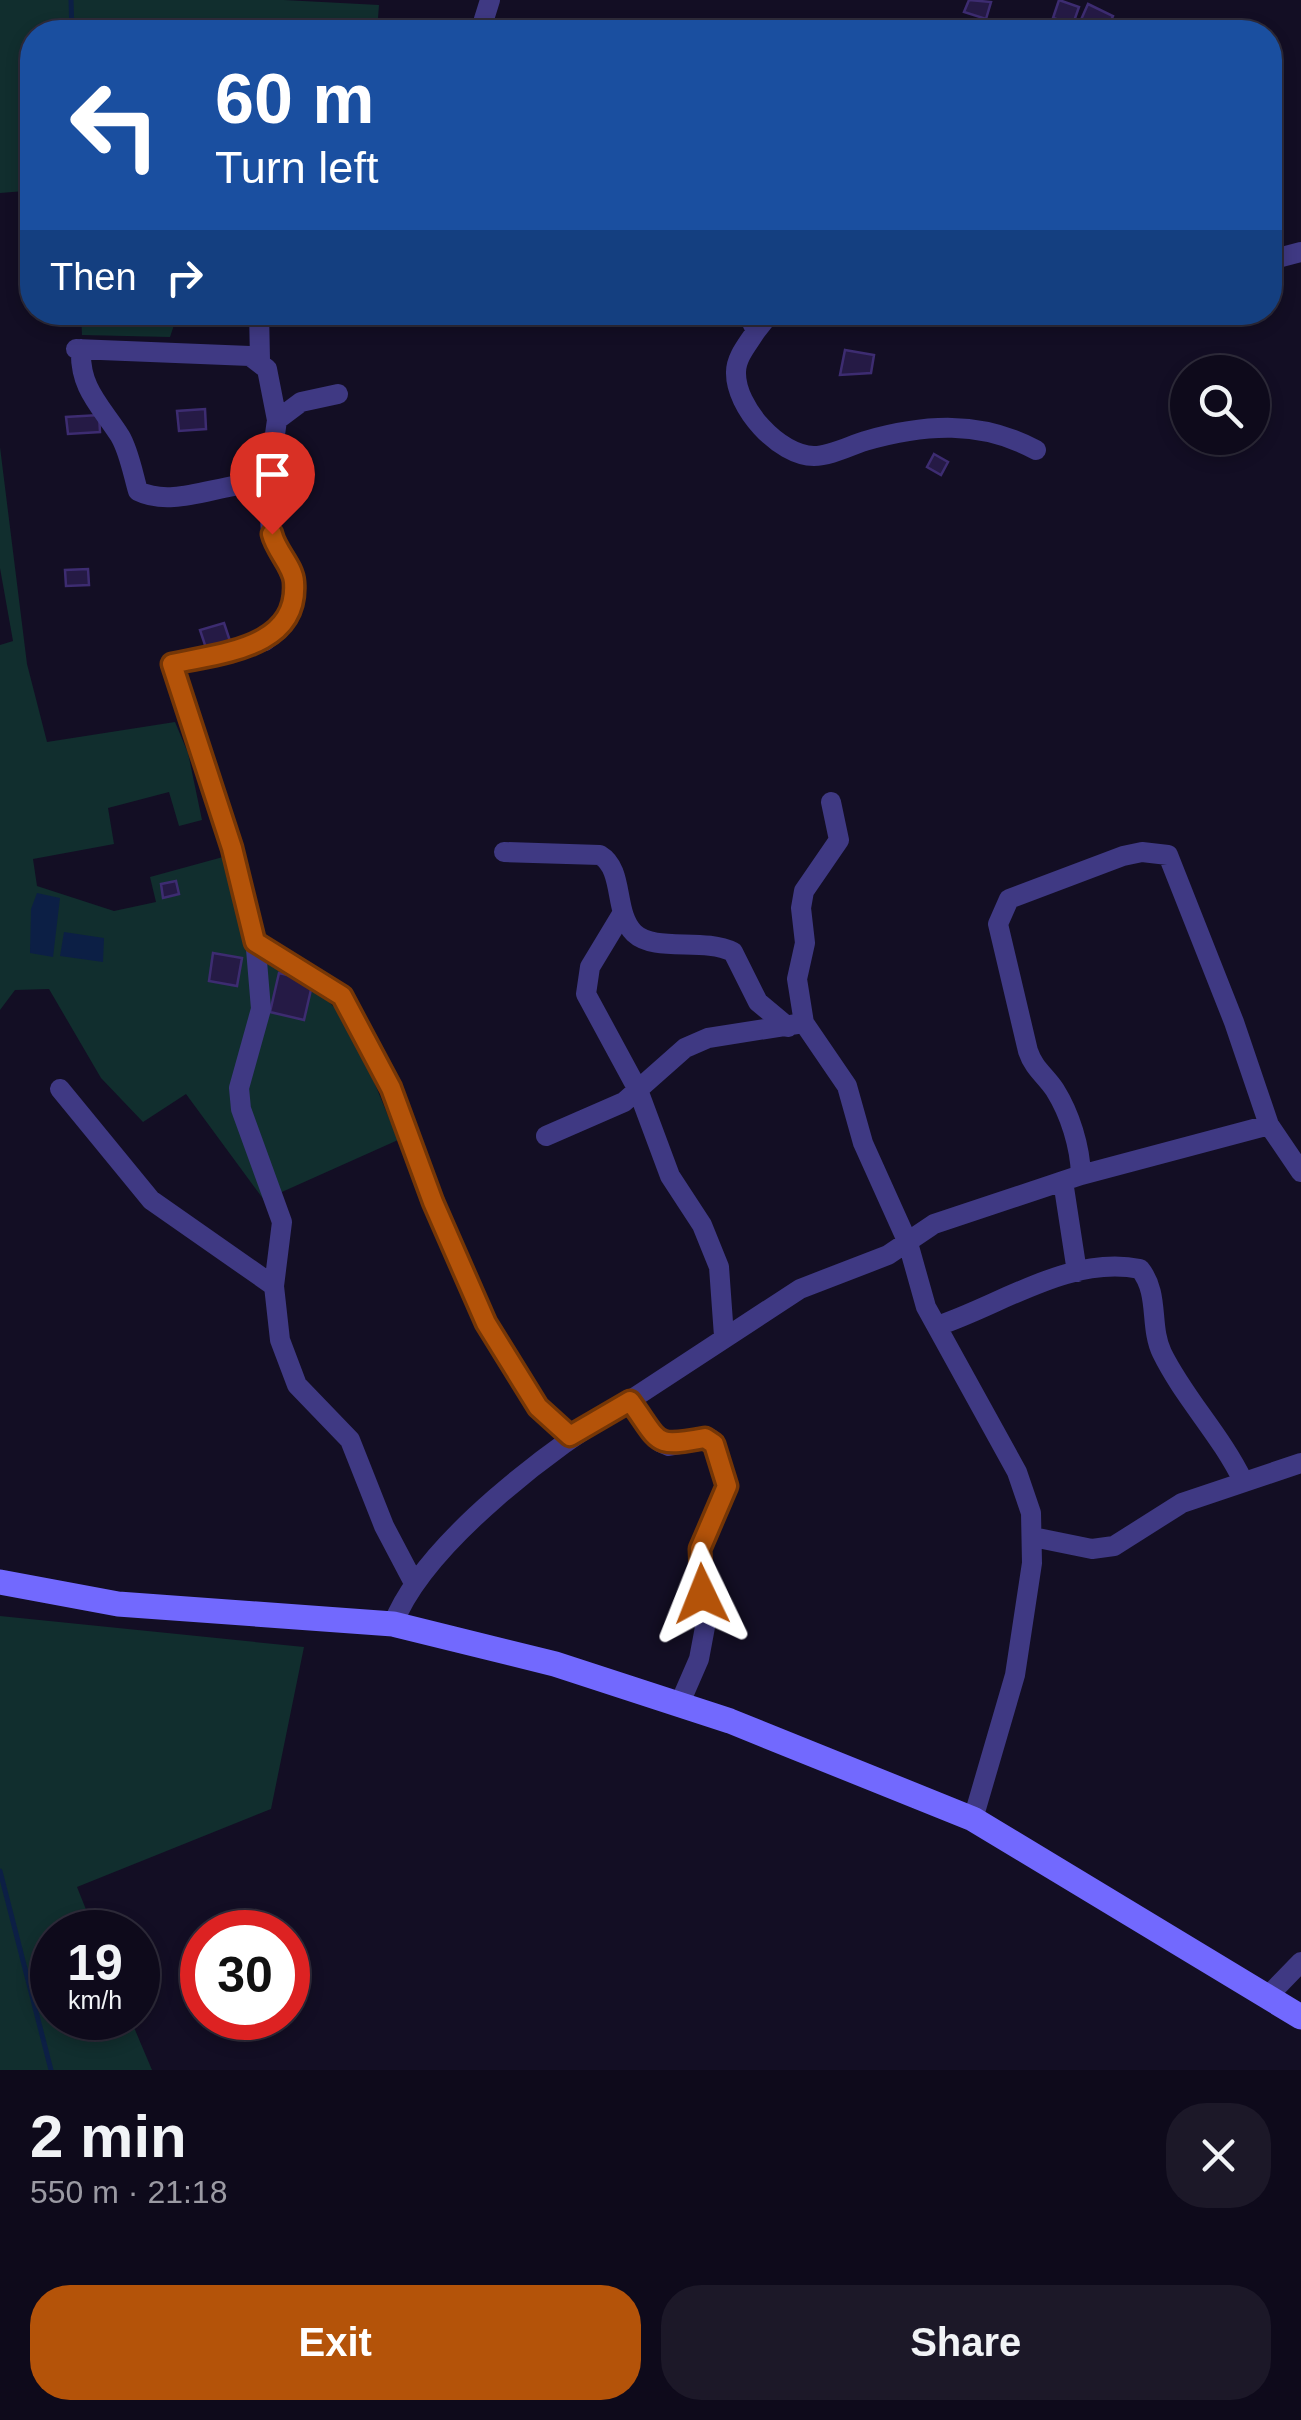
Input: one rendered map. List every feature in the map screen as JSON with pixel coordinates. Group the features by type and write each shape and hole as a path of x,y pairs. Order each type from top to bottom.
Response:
{"street":[{"path":"259,325 260,360 267,369 277,420 268,484 272,534 294,582 290,607 279,630 265,641 172,664 232,848 255,942 261,1009 239,1088 242,1109 282,1222 274,1286 288,1366 297,1386 350,1440 384,1526 414,1583"},
{"path":"751,325 736,366 736,378 756,418 787,449 810,456 825,455 903,431 942,427 1006,434 1036,450"},
{"path":"260,360 78,349 80,371 96,403 121,437 138,491 157,500 241,482 268,484"},
{"path":"277,420 301,402 338,394"},
{"path":"796,1024 805,942 801,908 804,891 839,840 832,802"},
{"path":"504,852 600,855 612,870 622,914 634,933 649,941 718,945 733,952 758,1002 796,1024 847,1086 868,1157 908,1243 914,1276 1017,1472 1031,1513 1033,1537 1015,1675 973,1819"},
{"path":"1078,1272 1072,1178 1080,1153 1058,1095 1033,1066 1028,1051 998,924 1009,899 1123,856 1142,852 1168,856 1234,1022 1269,1125 1301,1172"},
{"path":"622,914 590,967 586,994 638,1090 670,1176 702,1225 719,1267 724,1336"},
{"path":"255,942 342,996 391,1088 433,1202 486,1323 538,1407 570,1436"},
{"path":"546,1136 599,1116 638,1090 685,1048 708,1038 796,1024"},
{"path":"60,1089 151,1200 274,1286"},
{"path":"394,1624 414,1583 517,1479 570,1436 800,1289 908,1243 934,1224 1072,1178 1269,1125"},
{"path":"937,1326 977,1313 1023,1289 1078,1272 1140,1269 1147,1278 1163,1354 1218,1434 1243,1481"},
{"path":"954,1357 977,1313"},
{"path":"630,1401 660,1442 669,1446 711,1439 727,1486 700,1549 705,1627 699,1659 679,1704"},
{"path":"1033,1537 1092,1549 1114,1546 1182,1503 1301,1463"},
{"path":"0,1582 118,1604 394,1624 507,1651 679,1704 822,1754 973,1819 1301,2018"},
{"path":"1268,1996 1301,1962"}],"green space":[{"path":"0,0 284,0 379,5 378,20 20,20 20,191 0,193"},
{"path":"82,325 174,325 170,337 82,335"},
{"path":"0,447 27,664 47,742 175,722 188,753 202,820 179,826 169,792 108,808 114,844 33,859 37,886 114,911 156,902 150,877 223,857 241,915 335,1008 370,1072 398,1140 264,1200 186,1094 143,1122 101,1078 49,989 15,990 0,1010 0,645 13,641 0,568"},
{"path":"0,1616 304,1647 271,1809 77,1887 86,1910 30,1910 30,2040 139,2040 152,2070 0,2070"}],"water":[{"path":"37,893 60,898 53,957 30,953 31,909"},
{"path":"64,932 104,938 103,962 60,956"}],"building":[{"path":"969,0 991,2 986,19 964,12"},
{"path":"1059,0 1079,7 1074,20 1053,18"},
{"path":"1088,4 1113,16 1111,20 1081,20"},
{"path":"845,350 874,355 871,373 840,375"},
{"path":"205,409 206,429 179,431 177,411"},
{"path":"99,415 100,432 68,434 66,417"},
{"path":"934,454 948,462 941,475 927,467"},
{"path":"88,569 89,585 66,586 65,570"},
{"path":"224,623 230,641 206,648 200,630"},
{"path":"176,881 179,894 163,898 161,884"},
{"path":"213,953 242,958 237,986 209,981"},
{"path":"279,973 313,981 304,1020 270,1012"}],"waterway":[{"path":"71,0 72,20"},
{"path":"0,1871 51,2070"}],"route":[{"path":"272,534 277,554 288,566 294,582 290,607 279,630 265,641 172,664 232,848 255,942 342,996 391,1088 433,1202 461,1257 486,1323 538,1407 570,1436 630,1401 660,1442 669,1446 711,1439 727,1486 700,1549 702,1594"}]}
